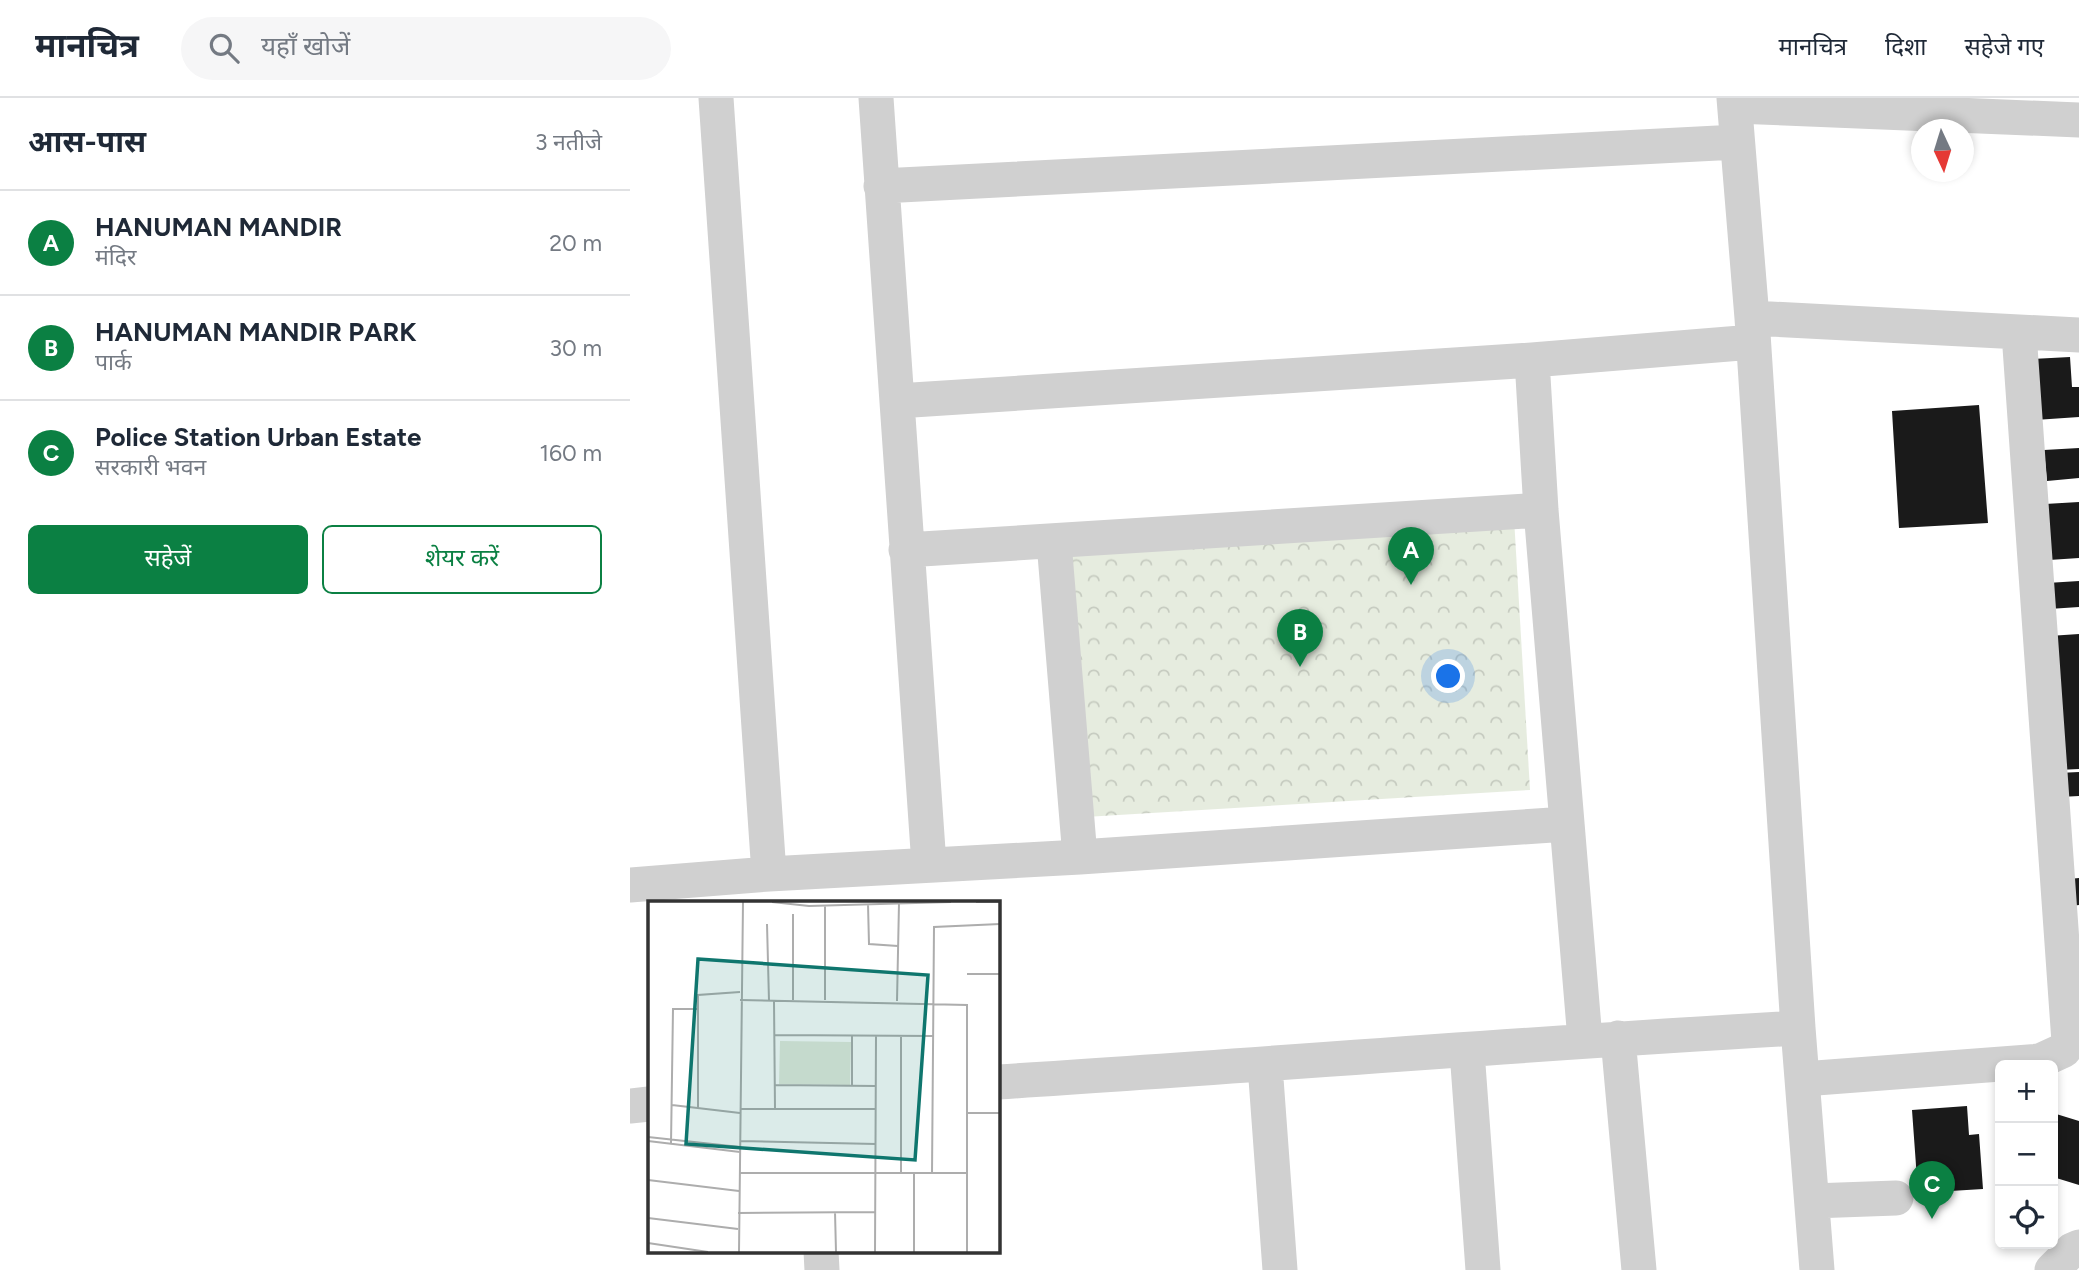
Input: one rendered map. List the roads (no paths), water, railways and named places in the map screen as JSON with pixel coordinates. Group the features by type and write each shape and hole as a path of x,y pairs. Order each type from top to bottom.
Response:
{"street":[{"path":"716,98 769,874"},
{"path":"876,98 929,865"},
{"path":"1817,1270 1734,102 2079,120"},
{"path":"881,186 1737,142"},
{"path":"897,401 1532,360 1752,330 2079,335"},
{"path":"1803,1079 2040,1061 2064,1050 2068,1042 2071,956 2019,333"},
{"path":"1532,360 1541,510 1567,824 1639,1270"},
{"path":"906,550 1541,510"},
{"path":"1054,542 1080,857"},
{"path":"630,885 1567,824"},
{"path":"999,1082 1467,1051 1602,1039 1798,1028"},
{"path":"1467,1051 1483,1270"},
{"path":"1265,1065 1280,1270"},
{"path":"630,1106 648,1104"},
{"path":"1812,1201 1896,1198"},
{"path":"2052,1270 2072,1250 2079,1247"},
{"path":"821,1252 822,1270"}],"place":[{"name":"HANUMAN MANDIR","path":"1411,585"},
{"name":"HANUMAN MANDIR PARK","path":"1300,667"},
{"name":"Police Station Urban Estate","path":"1932,1219"}]}
